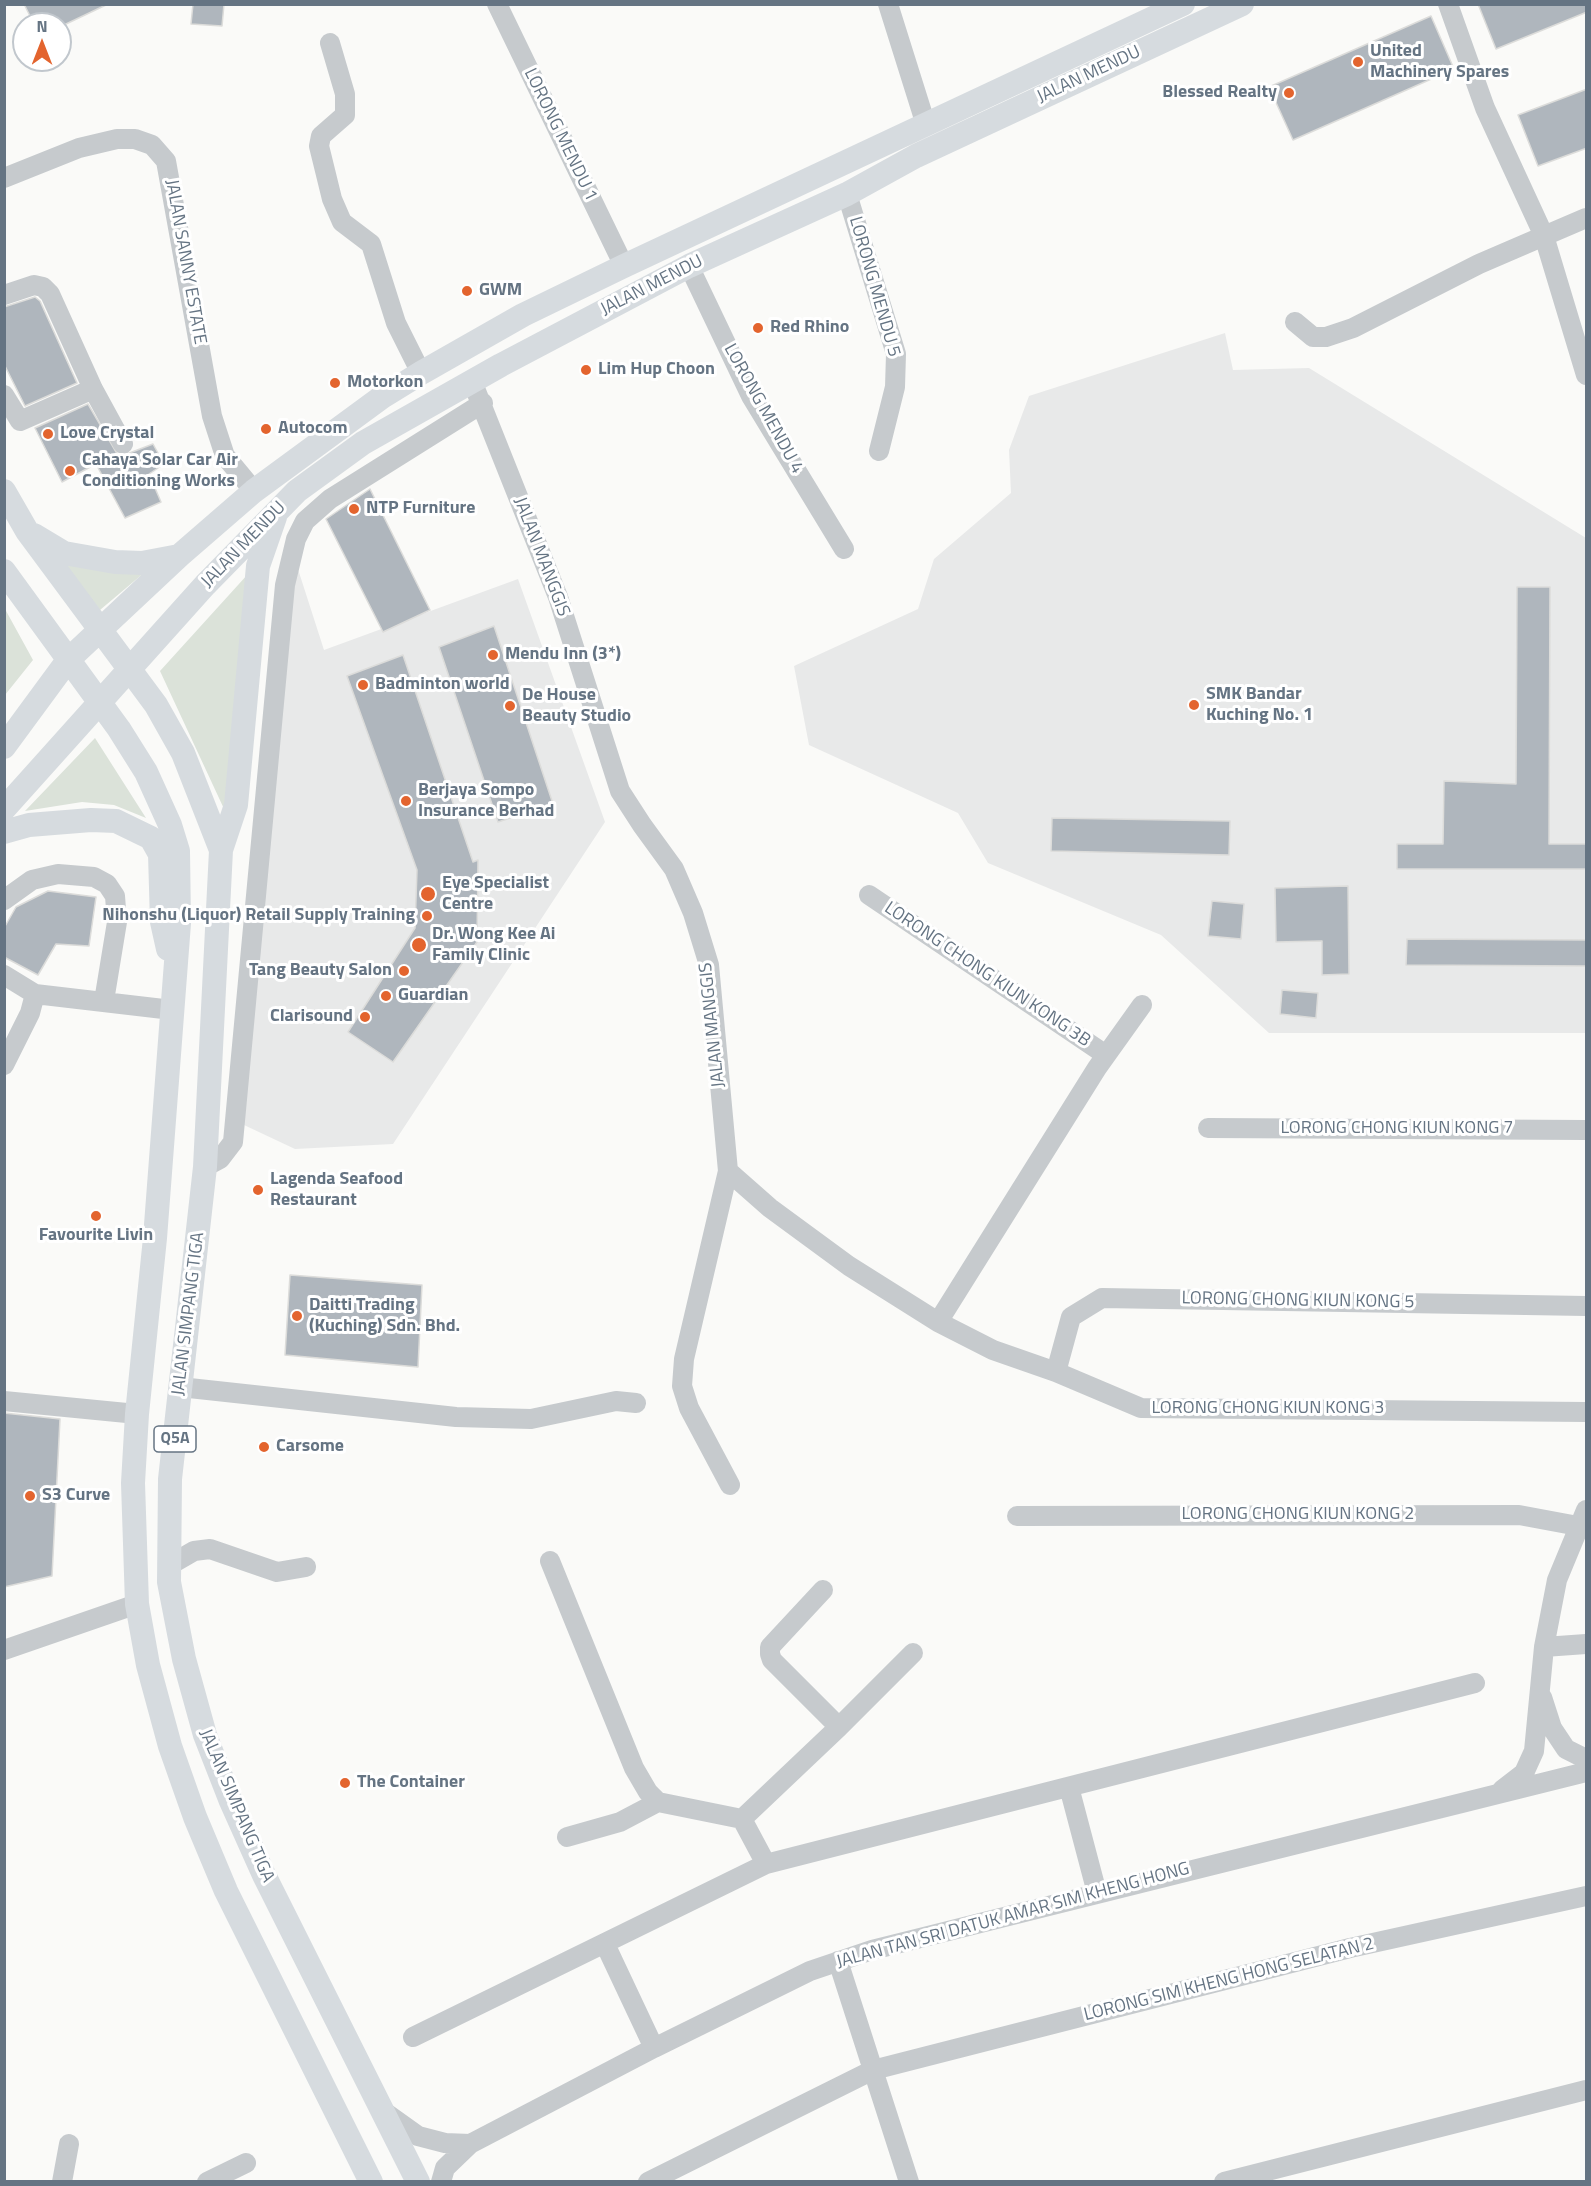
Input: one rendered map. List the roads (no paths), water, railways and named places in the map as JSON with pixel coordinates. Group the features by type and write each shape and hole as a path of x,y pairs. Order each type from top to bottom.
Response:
{"main road":[{"name":"JALAN MENDU","path":"4,747 68,660 98,630 254,491 382,397 523,315 1183,4"},
{"name":"JALAN MENDU","path":"4,809 102,702 129,668 204,585 297,491 363,442 688,266 847,194 916,156 1242,4"},
{"name":"JALAN SIMPANG TIGA","path":"4,491 27,531 98,630 156,705 183,753 221,849 205,1167 170,1479 168,1566 184,1659 204,1735 264,1875 418,2181"},
{"path":"221,849 236,805 258,566 276,512"},
{"path":"27,531 64,553 115,562 142,563 179,556"},
{"name":"JALAN SIMPANG TIGA","path":"4,571 68,660 102,702 146,772 170,825 178,851 179,924 155,1238 137,1414 133,1483 137,1604 148,1665 167,1736 195,1817 226,1891 371,2181"},
{"path":"4,832 29,825 91,820 116,822 151,838 160,854 162,922 174,974"}],"street":[{"name":"LORONG MENDU 1","path":"497,4 624,266"},
{"path":"888,4 926,125"},
{"path":"1448,4 1485,108 1544,236 1587,375"},
{"path":"330,43 345,94 345,115 321,136 319,146 332,199 342,222 371,244 396,323 421,373"},
{"name":"JALAN SANNY ESTATE","path":"4,178 79,148 117,139 135,139 152,145 166,161 212,416 225,456 254,491"},
{"name":"LORONG MENDU 5","path":"847,194 896,354 895,387 879,451"},
{"path":"1296,322 1312,337 1326,337 1353,328 1479,264 1587,218"},
{"name":"LORONG MENDU 4","path":"688,266 751,396 844,549"},
{"path":"4,295 34,285 43,287 50,294 93,389 123,444"},
{"name":"JALAN MANGGIS","path":"472,381 558,597 620,790 674,869 693,913 709,964 728,1171 684,1359 682,1386 690,1408 730,1485"},
{"path":"4,395 20,421 93,389"},
{"path":"205,1167 220,1159 233,1142 285,585 296,539 305,521 330,499 483,404"},
{"path":"4,900 32,880 58,874 94,877 107,884 115,896 117,922 104,1001"},
{"name":"LORONG CHONG KIUN KONG 3B","path":"868,895 1106,1055"},
{"path":"4,975 35,994 172,1010"},
{"path":"4,1065 30,1013 35,994"},
{"path":"938,1322 1106,1055 1142,1005"},
{"name":"LORONG CHONG KIUN KONG 7","path":"1208,1128 1587,1130"},
{"name":"LORONG CHONG KIUN KONG 3","path":"728,1171 770,1208 849,1266 938,1322 993,1350 1056,1372 1141,1408 1587,1412"},
{"name":"LORONG CHONG KIUN KONG 5","path":"1056,1372 1071,1317 1102,1298 1587,1306"},
{"path":"180,1387 456,1417 531,1419 616,1401 636,1403"},
{"path":"4,1401 137,1414"},
{"name":"LORONG CHONG KIUN KONG 2","path":"1017,1516 1520,1515 1582,1518"},
{"path":"1496,1795 1524,1773 1534,1751 1544,1647 1557,1580 1582,1518"},
{"path":"168,1566 194,1551 210,1549 246,1564 277,1572 306,1567"},
{"path":"550,1561 634,1768 648,1791 658,1802 742,1819 766,1863"},
{"path":"823,1590 770,1647 770,1654 772,1660 839,1727"},
{"path":"4,1650 137,1604"},
{"path":"1544,1647 1587,1644"},
{"path":"742,1819 913,1653"},
{"path":"413,2037 766,1863 1474,1683"},
{"path":"1539,1689 1552,1728 1566,1749 1587,1759"},
{"name":"JALAN TAN SRI DATUK AMAR SIM KHENG HONG","path":"441,2181 445,2168 470,2144 654,2048 810,1971 838,1961 872,1950 1097,1893 1587,1772"},
{"path":"1069,1787 1097,1893"},
{"path":"567,1837 620,1822 658,1802"},
{"name":"LORONG SIM KHENG HONG SELATAN 2","path":"648,2181 873,2070 1350,1948 1587,1896"},
{"path":"604,1944 654,2048"},
{"path":"838,1961 909,2181"},
{"path":"1224,2181 1587,2090"},
{"path":"383,2112 418,2136 445,2143 470,2144"},
{"path":"62,2181 69,2144"},
{"path":"207,2181 246,2163"}],"place":[{"name":"United Machinery Spares","path":"1358,62"},
{"name":"Blessed Realty","path":"1289,93"},
{"name":"GWM","path":"467,291"},
{"name":"Red Rhino","path":"758,328"},
{"name":"Lim Hup Choon","path":"586,370"},
{"name":"Motorkon","path":"335,383"},
{"name":"Autocom","path":"266,429"},
{"name":"Love Crystal","path":"48,434"},
{"name":"Cahaya Solar Car Air Conditioning Works","path":"70,471"},
{"name":"NTP Furniture","path":"354,509"},
{"name":"Mendu Inn (3*)","path":"493,655"},
{"name":"Badminton world","path":"363,685"},
{"name":"SMK Bandar Kuching No. 1","path":"1194,705"},
{"name":"De House Beauty Studio","path":"510,706"},
{"name":"Berjaya Sompo Insurance Berhad","path":"406,801"},
{"name":"Eye Specialist Centre","path":"428,894"},
{"name":"Nihonshu (Liquor) Retail Supply Training","path":"427,916"},
{"name":"Dr. Wong Kee Ai Family Clinic","path":"419,945"},
{"name":"Tang Beauty Salon","path":"404,971"},
{"name":"Guardian","path":"386,996"},
{"name":"Clarisound","path":"365,1017"},
{"name":"Lagenda Seafood Restaurant","path":"258,1190"},
{"name":"Favourite Livin","path":"96,1216"},
{"name":"Daitti Trading (Kuching) Sdn. Bhd.","path":"297,1316"},
{"name":"Carsome","path":"264,1447"},
{"name":"S3 Curve","path":"30,1496"},
{"name":"The Container","path":"345,1783"}]}
